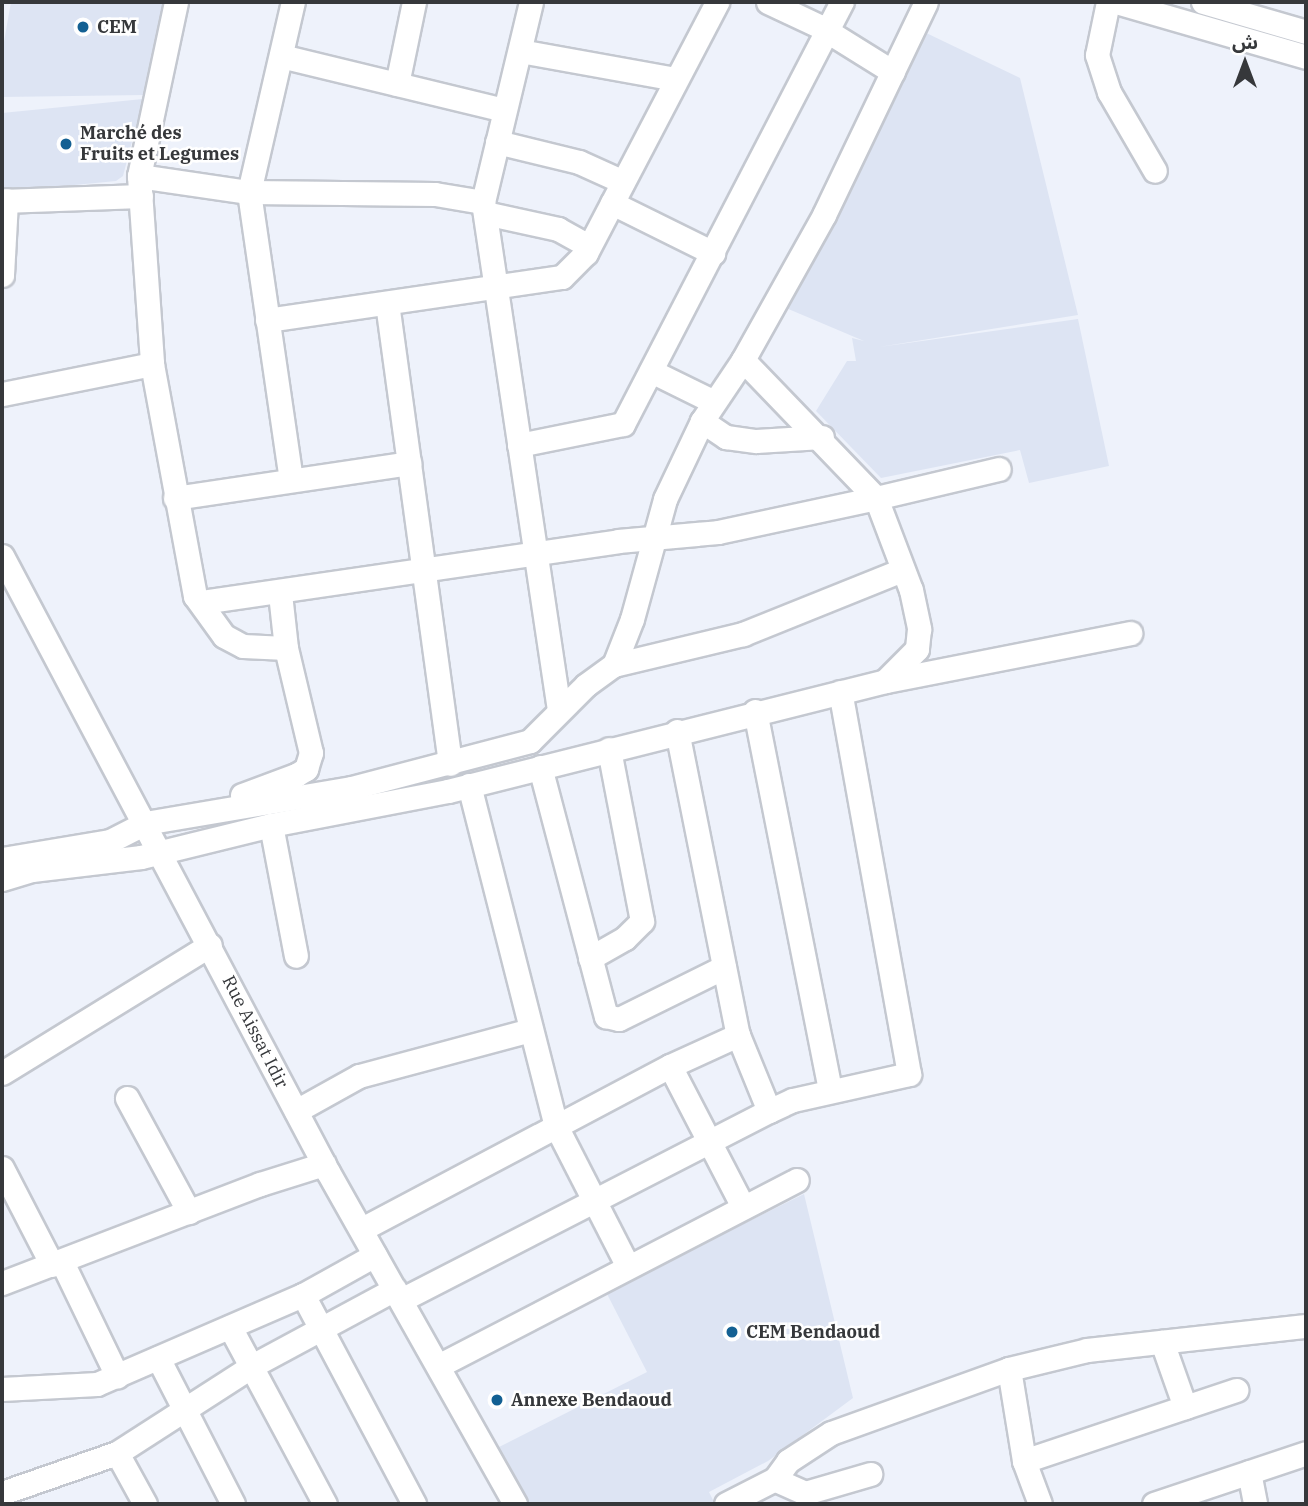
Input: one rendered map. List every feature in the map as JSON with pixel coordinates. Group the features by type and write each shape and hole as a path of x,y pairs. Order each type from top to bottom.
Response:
{"street":[{"path":"176,2 140,186 152,364 195,596 202,602 224,636 243,646 286,648"},
{"path":"291,480 249,192 293,2"},
{"path":"397,84 414,2"},
{"path":"531,2 504,110 484,208 533,554 559,710"},
{"path":"267,320 562,277 589,246 717,2"},
{"path":"768,2 825,30 893,72"},
{"path":"519,445 623,424 825,30 842,2"},
{"path":"614,665 632,619 664,499 708,412 743,360 824,215 926,2"},
{"path":"1108,2 1097,55 1109,92 1155,171"},
{"path":"1116,2 1221,36 1306,57"},
{"path":"1203,2 1236,7 1306,32"},
{"path":"1221,36 1236,7"},
{"path":"520,51 676,79"},
{"path":"281,56 504,110"},
{"path":"497,142 579,162 623,182"},
{"path":"2,275 4,200 140,186 249,192 435,194 558,229 589,246"},
{"path":"612,203 713,253"},
{"path":"387,303 450,764"},
{"path":"743,360 822,437 876,498 917,612 917,649 886,681"},
{"path":"2,394 152,364"},
{"path":"650,371 708,412 726,437 756,441 822,437"},
{"path":"175,498 409,463"},
{"path":"202,602 280,594 652,537 718,532 999,469"},
{"name":"Rue Aissat Idir","path":"2,556 162,851 324,1164 438,1366 506,1501"},
{"path":"2,859 110,841 145,823 220,808 351,788 530,741 547,729 559,710 614,665 743,634 902,570"},
{"path":"220,808 306,769 311,753 286,648 280,594"},
{"path":"2,879 162,851 271,825 469,785 755,711 886,681 1130,633"},
{"path":"2,1493 117,1453 184,1414 252,1366 320,1330 594,1199 769,1111 830,1091 901,1079 909,1074 910,1066 840,692"},
{"path":"755,711 830,1091"},
{"path":"677,731 738,1035 769,1111"},
{"path":"590,958 625,938 642,921 609,749"},
{"path":"540,767 603,1010 612,1019 724,967"},
{"path":"469,785 556,1126 627,1265"},
{"path":"271,825 296,956"},
{"path":"2,1073 211,945"},
{"path":"296,1111 359,1076 531,1030"},
{"path":"362,1229 670,1066 738,1035"},
{"path":"670,1066 743,1207"},
{"path":"127,1098 189,1212"},
{"path":"2,1283 324,1164"},
{"path":"2,1168 117,1376"},
{"path":"438,1366 627,1265 797,1180"},
{"path":"2,1389 97,1384 303,1295 376,1255"},
{"path":"303,1295 414,1504"},
{"path":"230,1327 325,1504"},
{"path":"726,1504 776,1479 788,1461 831,1433 1009,1369 1087,1350 1305,1331"},
{"path":"1162,1342 1185,1407"},
{"path":"158,1358 184,1414 233,1504"},
{"path":"1009,1369 1024,1461 1040,1504"},
{"path":"1024,1461 1236,1390"},
{"path":"117,1453 145,1504"},
{"path":"1154,1504 1190,1498 1249,1472 1306,1453"},
{"path":"1249,1472 1255,1504"},
{"path":"776,1479 805,1493 870,1474"},
{"path":"776,1479 785,1504"}],"shaded area":[{"name":"CEM","path":"11,2 165,2 144,95 2,97 2,53"},
{"path":"920,30 1020,78 1078,315 879,347 1078,319 1109,466 1029,483 1020,450 881,478 816,411 847,361 856,361 852,338 864,341 786,308"},
{"name":"Marché des Fruits et Legumes","path":"143,99 123,176 116,181 2,192 2,113"},
{"name":"CEM Bendaoud","path":"804,1194 853,1398 768,1461 709,1492 714,1502 708,1504 526,1504 495,1449 647,1372 606,1292"}],"place":[{"name":"CEM","path":"83,27"},
{"name":"Marché des Fruits et Legumes","path":"66,144"},
{"name":"CEM Bendaoud","path":"732,1332"},
{"name":"Annexe Bendaoud","path":"497,1400"}]}
